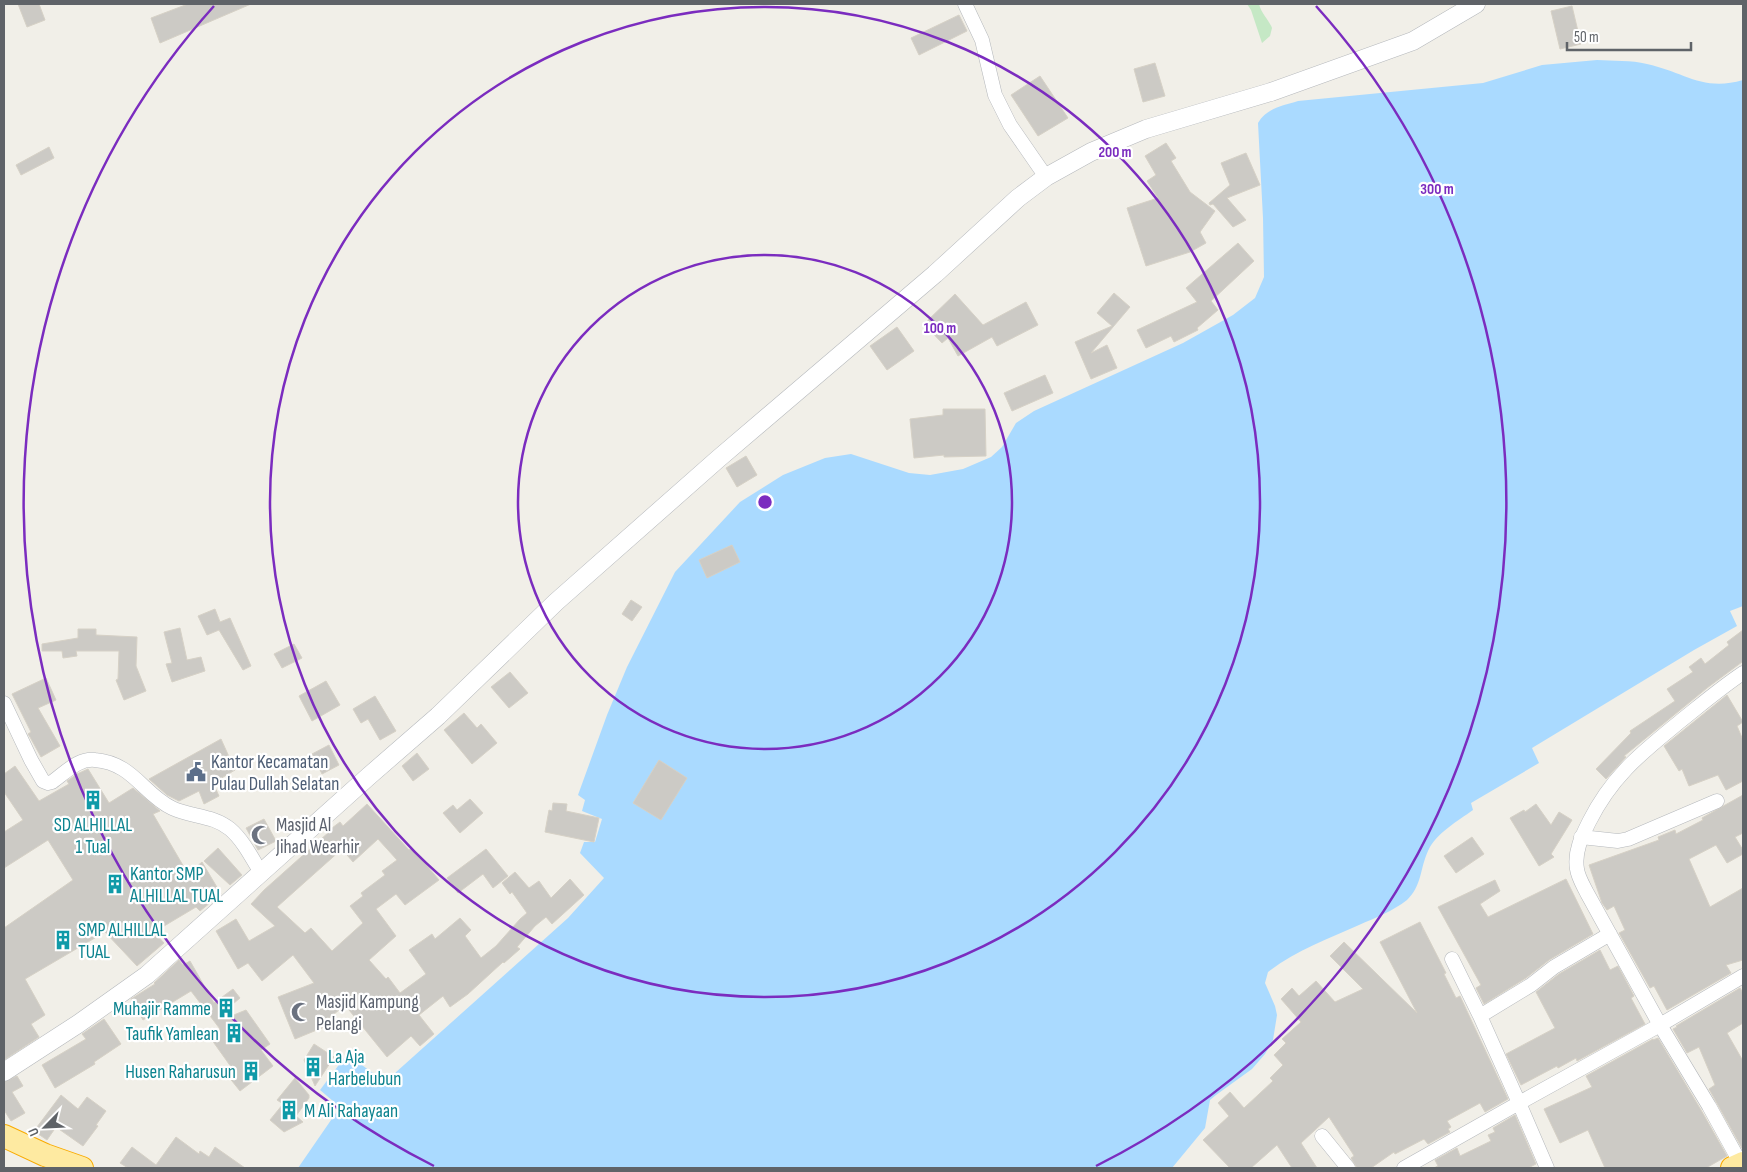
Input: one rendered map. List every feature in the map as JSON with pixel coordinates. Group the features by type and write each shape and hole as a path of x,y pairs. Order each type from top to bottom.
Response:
{"highway":[{"path":"4,1136 45,1155 82,1168"}],"street":[{"path":"965,4 982,40 989,73 999,103 1010,125 1046,177"},
{"path":"4,1072 130,988 438,716 556,602 718,459 935,274 1018,198 1046,177 1091,152 1138,132 1271,92 1413,40 1476,4"},
{"path":"1739,1165 1709,1106 1660,1025 1579,877 1576,862 1581,837 1601,799 1633,760 1743,672"},
{"path":"4,703 31,760 44,781 52,782 83,760 96,760 115,764 129,773 160,801 170,807 181,812 203,816 219,822 230,829 245,847 261,872"},
{"path":"1581,837 1628,839 1717,801"},
{"path":"1480,1016 1531,985 1554,967 1610,934"},
{"path":"1452,959 1480,1016 1547,1168"},
{"path":"1404,1168 1660,1025 1743,976"},
{"path":"1322,1136 1348,1168"}],"green space":[{"path":"1247,4 1259,4 1272,28 1270,36 1262,43 1251,10"}],"water":[{"path":"1597,60 1641,63 1660,67 1694,80 1716,84 1743,80 1743,606 1730,611 1737,626 1532,748 1539,763 1471,803 1473,810 1436,839 1425,857 1418,883 1407,900 1384,914 1300,952 1268,972 1265,983 1277,1015 1273,1040 1265,1054 1252,1069 1210,1100 1205,1128 1172,1168 298,1168 340,1107 320,1090 347,1054 385,1082 568,918 604,878 580,853 584,842 595,842 602,819 582,811 585,800 578,795 607,715 627,667 675,572 740,502 783,475 825,458 851,454 909,473 930,475 963,469 991,457 1002,447 1016,423 1034,411 1183,343 1233,315 1255,298 1264,277 1258,123 1270,111 1298,101 1483,83 1542,65"}],"building":[{"path":"18,4 39,4 45,20 27,27"},
{"path":"188,4 251,4 160,43 151,18"},
{"path":"1572,6 1581,44 1560,49 1551,11"},
{"path":"959,15 967,31 919,55 911,38"},
{"path":"1155,63 1165,96 1143,102 1134,69"},
{"path":"1040,76 1068,118 1038,136 1011,95"},
{"path":"1166,143 1176,158 1171,161 1190,192 1215,211 1200,232 1206,243 1190,252 1146,266 1127,208 1158,198 1147,181 1156,175 1145,156"},
{"path":"49,147 54,158 21,175 16,165"},
{"path":"1246,153 1260,185 1227,198 1246,220 1233,227 1213,204 1210,205 1209,203 1230,185 1221,163"},
{"path":"1238,243 1254,261 1211,301 1218,310 1197,328 1198,330 1174,342 1171,336 1146,348 1137,330 1197,302 1186,288"},
{"path":"1114,293 1130,307 1091,353 1107,345 1117,368 1091,379 1075,342 1112,326 1097,313"},
{"path":"955,294 983,325 1026,302 1038,325 997,346 992,337 958,356 948,338 942,343 924,324"},
{"path":"897,327 914,351 887,370 870,346"},
{"path":"1045,375 1053,393 1012,411 1004,393"},
{"path":"943,409 985,409 986,456 944,457 944,455 914,458 910,419 943,415"},
{"path":"746,456 757,475 737,487 726,468"},
{"path":"732,545 740,562 707,578 699,560"},
{"path":"631,600 642,607 632,621 622,614"},
{"path":"215,609 220,622 230,618 251,666 243,670 219,630 207,635 198,616"},
{"path":"180,628 187,660 201,657 205,671 172,682 166,664 172,663 164,632"},
{"path":"78,629 96,629 96,635 137,637 136,666 146,691 124,700 116,680 118,679 119,651 76,651 77,656 63,658 62,651 42,651 42,644 78,638"},
{"path":"1743,630 1743,664 1742,662 1707,688 1624,756 1626,757 1606,779 1596,769 1631,733 1630,731 1675,701 1667,689 1693,672 1689,667 1701,658 1705,664 1729,645 1727,642"},
{"path":"294,644 302,658 282,668 274,654"},
{"path":"510,672 528,693 509,708 491,687"},
{"path":"46,678 56,700 38,708 60,746 41,757 28,734 31,732 12,694"},
{"path":"326,681 340,705 312,721 299,696"},
{"path":"1727,695 1743,722 1737,726 1743,740 1743,781 1726,790 1718,775 1689,786 1682,769 1679,771 1664,746"},
{"path":"375,696 396,731 380,740 368,719 361,723 353,709"},
{"path":"464,713 477,728 481,724 497,743 472,764 444,730"},
{"name":"Kantor Kecamatan Pulau Dullah Selatan","path":"221,739 235,770 213,783 219,796 204,804 199,791 179,801 167,795 149,779"},
{"path":"329,745 339,765 322,774 312,754"},
{"path":"417,753 429,769 413,781 402,766"},
{"path":"659,760 687,778 661,820 633,803"},
{"path":"15,766 39,801 69,784 67,781 88,769 109,803 133,788 160,811 153,814 188,874 202,862 221,894 200,911 196,907 154,932 164,943 137,966 105,932 25,979 45,1015 31,1024 39,1037 4,1060 4,928 73,880 48,840 4,868 4,832 23,820 4,792 4,774"},
{"path":"1743,795 1743,833 1735,837 1743,850 1743,854 1727,863 1716,845 1689,859 1710,907 1743,888 1743,960 1726,965 1731,973 1667,1010 1654,986 1650,988 1619,933 1625,930 1614,906 1607,910 1602,903 1589,865 1659,840 1658,837 1675,830 1676,834"},
{"path":"470,799 483,813 460,833 443,813 453,805 457,810"},
{"path":"553,803 567,804 566,811 599,818 594,842 545,832 549,810 552,811"},
{"path":"367,804 409,850 412,848 439,880 405,905 396,894 376,909 396,936 369,960 386,979 388,977 400,993 426,974 409,950 432,934 435,939 460,918 471,930 465,936 481,958 496,946 527,913 512,892 510,894 502,883 515,872 529,888 539,881 551,898 570,879 584,895 552,924 546,917 535,926 517,947 520,949 468,994 450,1007 443,996 419,1015 434,1034 420,1046 411,1036 387,1057 345,1005 322,1024 324,1027 295,1039 278,997 314,983 293,955 262,981 248,963 238,969 216,931 236,919 249,941 275,926 251,904 328,831 340,822 343,826","holes":["378,839 397,860 382,871 385,875 361,893 363,896 350,906 363,923 332,951 311,928 305,933 277,907 342,849 353,862"]},
{"path":"1536,804 1551,825 1559,812 1572,820 1551,854 1554,857 1539,866 1510,818 1524,810 1525,812"},
{"name":"Masjid Al Jihad Wearhir","path":"264,819 276,841 258,850 246,828"},
{"path":"1472,837 1484,854 1456,873 1444,856"},
{"path":"218,848 242,875 230,885 204,861"},
{"path":"486,849 508,876 493,888 483,874 458,893 447,878"},
{"path":"1566,879 1593,934 1549,960 1526,978 1484,1004 1476,988 1481,985 1438,907 1495,880 1500,891 1480,904 1488,917"},
{"path":"1420,922 1446,973 1444,974 1456,998 1460,996 1508,1099 1485,1112 1480,1103 1447,1121 1451,1127 1448,1129 1450,1132 1428,1144 1424,1139 1395,1154 1394,1152 1371,1168 1357,1168 1351,1158 1354,1156 1353,1154 1329,1117 1301,1143 1317,1168 1292,1168 1277,1145 1251,1168 1230,1168 1203,1140 1229,1116 1218,1103 1230,1092 1244,1108 1273,1081 1270,1078 1283,1065 1274,1055 1286,1043 1282,1039 1301,1022 1281,999 1292,988 1299,996 1316,981 1335,1002 1363,989 1330,956 1344,942 1417,1013 1380,942"},
{"path":"1600,950 1610,970 1618,966 1634,996 1631,998 1645,1024 1577,1061 1576,1058 1558,1068 1557,1066 1521,1085 1506,1054 1555,1028 1536,992 1559,974"},
{"path":"179,960 183,965 190,961 214,1003 233,989 240,998 221,1014 224,1019 246,1010 270,1044 261,1050 273,1066 240,1091 228,1076 234,1071 209,1036 220,1029 191,991 143,1020 131,999 155,984"},
{"path":"1740,988 1743,993 1743,1023 1727,1033 1743,1061 1743,1150 1709,1089 1715,1085 1699,1047 1687,1053 1673,1029"},
{"path":"104,1019 121,1044 94,1062 95,1064 55,1088 42,1065 86,1039 82,1034"},
{"path":"1658,1038 1727,1156 1706,1168 1605,1168 1588,1130 1560,1143 1544,1109 1592,1087 1586,1076"},
{"name":"La Aja Harbelubun","path":"314,1044 334,1057 315,1086 304,1060"},
{"path":"17,1076 23,1086 12,1092 25,1113 11,1121 4,1110 4,1082"},
{"name":"M Ali Rahayaan","path":"295,1078 309,1095 309,1098 296,1116 303,1122 284,1132 270,1120 283,1104 277,1100"},
{"path":"61,1095 78,1109 87,1097 106,1111 96,1125 98,1126 83,1146 56,1127 47,1140 34,1131"},
{"path":"1515,1115 1536,1164 1528,1168 1434,1168 1438,1166 1435,1160 1457,1148 1460,1156 1491,1141 1488,1135 1495,1132 1493,1128"},
{"path":"176,1137 199,1154 200,1151 209,1157 215,1147 245,1168 128,1168 120,1163 132,1147 156,1165"}],"place":[{"name":"Kantor Kecamatan Pulau Dullah Selatan","path":"196,772"},
{"name":"SD ALHILLAL 1 Tual","path":"93,800"},
{"name":"Masjid Al Jihad Wearhir","path":"261,835"},
{"name":"Kantor SMP ALHILLAL TUAL","path":"115,884"},
{"name":"SMP ALHILLAL TUAL","path":"63,940"},
{"name":"Muhajir Ramme","path":"226,1008"},
{"name":"Masjid Kampung Pelangi","path":"301,1012"},
{"name":"Taufik Yamlean","path":"234,1033"},
{"name":"La Aja Harbelubun","path":"313,1067"},
{"name":"Husen Raharusun","path":"251,1071"},
{"name":"M Ali Rahayaan","path":"289,1110"}]}
